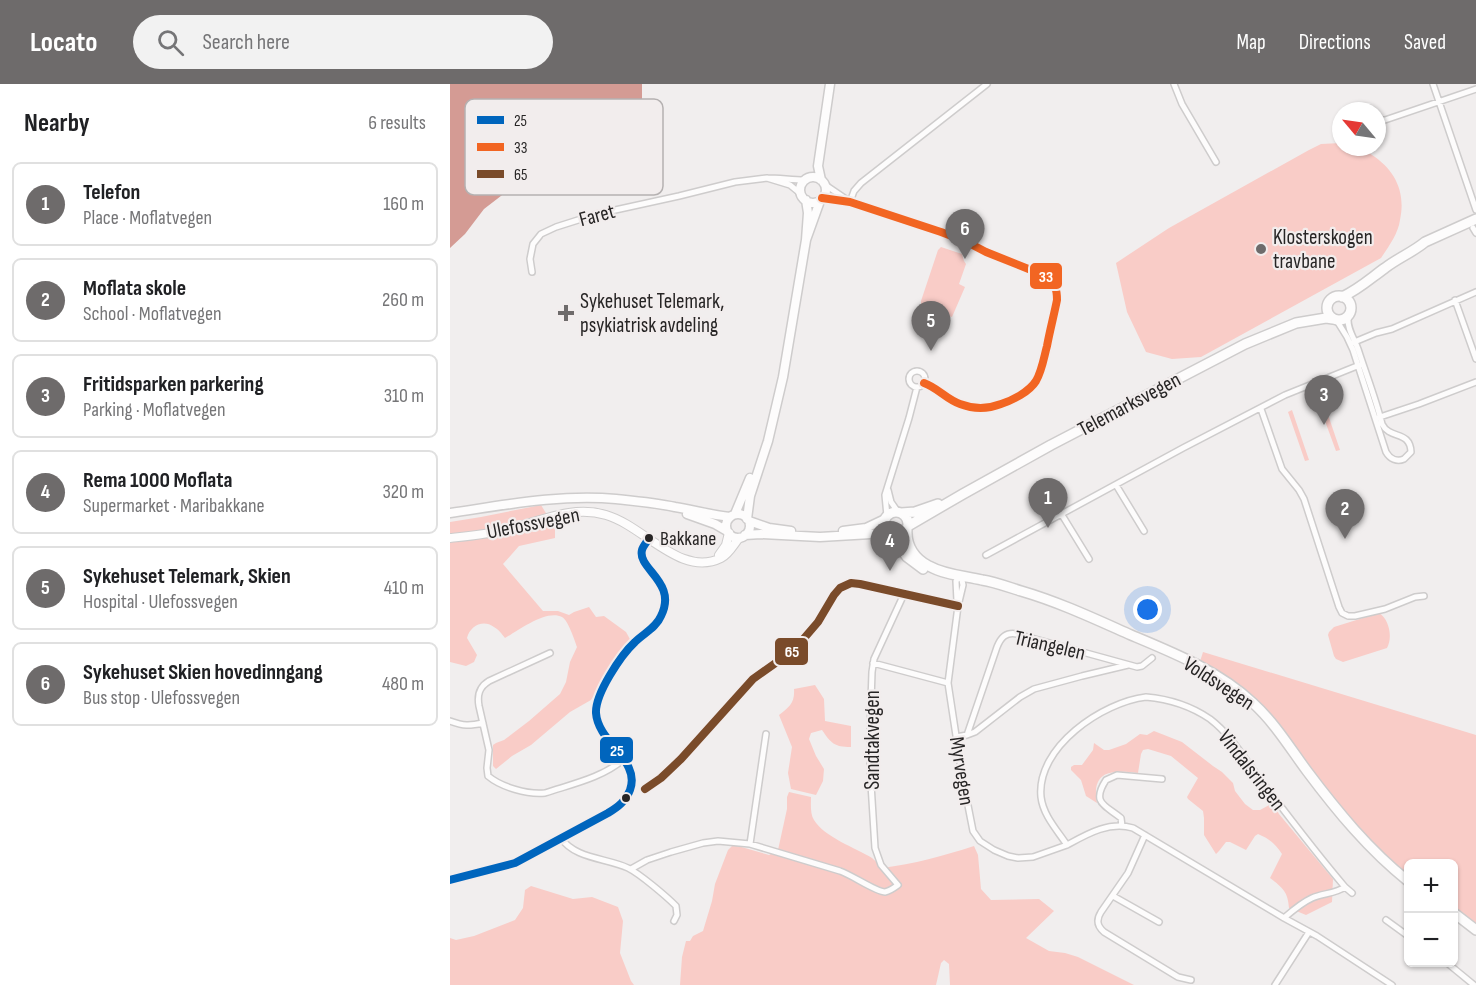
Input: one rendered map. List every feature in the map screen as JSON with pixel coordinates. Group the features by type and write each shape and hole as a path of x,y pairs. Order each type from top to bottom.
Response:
{"highway":[{"name":"Telemarksvegen","path":"908,528 921,518 1080,429 1213,360 1327,307 1331,299 1348,294 1425,242 1475,226"},
{"name":"Telemarksvegen","path":"1299,322 1326,318 1344,320 1350,314 1354,300 1372,279"},
{"path":"1342,297 1348,300 1351,307"},
{"path":"1327,307 1327,313 1335,320"},
{"name":"Telemarksvegen","path":"900,512 921,511 963,494"},
{"path":"900,512 908,520 908,528 900,536 890,534 885,528 886,517 900,512"},
{"name":"Voldsvegen","path":"908,528 907,542 917,558 930,567 960,579"},
{"name":"Voldsvegen","path":"890,534 907,557 933,574 993,582 1045,599 1158,646 1198,665 1231,686 1265,715 1355,830 1404,877"},
{"path":"1458,916 1476,930"}],"main road":[{"path":"806,240 825,192 818,166 830,84"},
{"path":"728,532 726,524 743,498 769,431 783,377 806,240 808,213 801,187 807,179 822,134"},
{"path":"807,179 813,177 823,182"},
{"path":"803,197 813,202 821,200"},
{"path":"742,536 749,530 750,496 768,441 769,431"},
{"path":"450,513 575,498 618,499 675,507 716,516 740,514 761,526 806,532 866,528 886,517"},
{"path":"658,505 715,524 733,537 761,534 820,537 890,534"}],"street":[{"path":"850,201 854,191 861,183 987,84"},
{"path":"1174,84 1182,104 1216,162"},
{"path":"1432,84 1476,210"},
{"path":"1386,119 1476,89"},
{"name":"Faret","path":"532,272 530,259 533,244 541,234 556,227 597,214 735,182 767,178 807,179"},
{"name":"Faret","path":"767,178 790,185 803,197"},
{"path":"823,182 850,201 965,241 1053,280 1057,290 1057,300 1042,366 1035,383 1026,391 996,406 976,408 950,400 924,383"},
{"path":"821,200 850,201"},
{"path":"1352,343 1392,329 1476,292"},
{"path":"1455,300 1476,359"},
{"path":"1348,317 1347,323 1352,343 1378,417 1384,446 1389,456 1398,460 1407,458 1411,450 1406,438 1386,431 1378,417"},
{"path":"1335,320 1352,343"},
{"path":"986,555 1286,395 1360,365"},
{"path":"919,372 925,380 924,383 920,387 911,384 910,374 919,372"},
{"path":"1378,417 1476,382"},
{"path":"886,517 885,495 917,387"},
{"path":"1261,409 1282,469 1304,499 1342,613 1355,616 1385,609 1414,597 1424,597"},
{"path":"888,485 891,502 900,512"},
{"path":"1116,485 1144,531"},
{"name":"Ulefossvegen","path":"450,538 507,530 561,513 580,511 618,519 683,559 696,563 711,561"},
{"path":"1062,515 1089,559"},
{"path":"711,561 723,551 728,532"},
{"path":"711,561 722,558 742,536"},
{"path":"450,880 515,863 608,813 624,801 630,791 632,780 630,770 602,731 597,719 597,707 602,690 625,655 635,642 656,624 662,614 665,604 663,589 642,556 643,547 649,538"},
{"name":"Myrvegen","path":"960,579 956,595 958,606 948,682 974,834 980,841 1001,853 1026,858 1042,855 1067,845"},
{"path":"645,789 681,759 753,679 794,650 818,622 840,588 847,584 855,584 958,606"},
{"name":"Sandtakvegen","path":"750,844 846,873 881,891 888,891 898,885 881,865 876,854 870,768 873,663 904,594"},
{"name":"Triangelen","path":"967,735 1000,639 1006,634 1017,634 1130,665 1142,666 1152,658"},
{"path":"550,653 489,681 479,692 478,699 489,750 488,776 526,793 545,793 610,770 624,759"},
{"path":"873,663 948,682"},
{"name":"Triangelen","path":"956,737 975,732 1034,689 1130,665"},
{"name":"Vindalsringen","path":"1067,845 1046,812 1041,796 1042,780 1052,758 1071,735 1099,713 1132,699 1161,699 1190,708 1209,718 1220,728 1305,839 1352,893"},
{"path":"450,721 469,726 483,723"},
{"path":"631,869 655,857 711,842 750,844 766,734"},
{"path":"1122,826 1120,818 1101,802 1100,794 1106,780 1117,775 1162,779"},
{"path":"1067,845 1104,827 1133,828 1309,932 1392,985"},
{"path":"1145,835 1128,873 1098,917 1097,923 1102,930 1170,972 1191,980"},
{"path":"561,838 574,850 631,869 676,906 677,915 674,921"},
{"path":"1284,918 1312,898 1337,892 1345,887"},
{"path":"1113,896 1159,922"},
{"path":"1386,920 1404,933"},
{"path":"1277,985 1309,932"},
{"path":"1451,967 1474,985"}],"shaded area":[{"path":"450,84 642,84 642,99 465,99 465,195 502,195 484,209 465,234 450,248"},
{"name":"Klosterskogen travbane","path":"1332,143 1332,156 1373,156 1393,175 1400,191 1399,225 1393,240 1381,258 1201,357 1172,359 1146,352 1127,312 1116,263 1169,228 1321,144"},
{"path":"941,247 962,254 966,264 959,284 965,287 952,317 921,304 938,250"},
{"path":"1323,400 1340,450 1336,451 1318,402"},
{"path":"1292,410 1309,460 1305,461 1288,412"},
{"path":"541,505 555,528 555,538 519,546 503,564 543,611 558,611 569,615 589,607 596,617 604,616 626,632 631,641 591,700 570,712 531,745 496,769 493,766 493,745 504,740 529,721 560,694 577,647 567,622 555,615 540,618 505,638 490,625 478,625 471,630 467,638 477,655 474,662 466,666 450,662 450,522"},
{"path":"1379,613 1385,619 1389,629 1390,639 1387,648 1343,662 1336,659 1329,632 1334,627"},
{"path":"1203,652 1476,735 1476,935 1458,921 1458,859 1404,859 1404,881 1267,722 1238,694 1198,668"},
{"path":"815,685 824,699 825,721 851,726 851,747 834,743 822,730 811,733 809,739 824,769 823,781 816,795 791,789 788,773 792,747 779,715 791,704 794,689"},
{"path":"1154,731 1182,742 1222,772 1233,783 1235,791 1245,804 1253,810 1260,810 1273,803 1279,814 1333,879 1332,902 1306,915 1289,908 1284,891 1270,878 1282,854 1272,842 1258,834 1246,850 1226,842 1216,854 1204,835 1203,811 1187,797 1198,778 1171,756 1148,749 1143,750 1138,773 1112,772 1106,774 1097,784 1097,803 1086,796 1081,780 1071,770 1071,767 1082,765 1093,750 1094,743 1104,750 1109,750 1126,744 1140,734 1147,735"},
{"path":"789,792 811,797 814,820 825,832 872,858 882,868 928,859 974,846 978,855 981,889 991,900 1039,899 1054,911 1026,938 1049,951 1078,957 1134,985 950,985 949,964 944,960 941,963 936,985 680,985 682,957 686,941 690,941 693,936 703,931 715,884 728,850 732,846 738,846 769,855 778,850"},
{"path":"531,886 573,899 592,897 618,907 623,921 620,953 634,985 450,985 450,938 456,940 474,936 515,920 523,908 525,890"}],"transit line":[{"name":"33","path":"822,198 850,202 965,241 1046,276 1056,289 1057,300 1043,364 1036,381 1025,392 996,406 975,408 955,402 924,383"},
{"name":"25","path":"450,880 515,863 608,813 628,794 632,779 630,770 598,724 596,713 604,686 616,665 635,642 656,624 665,604 661,585 642,557 643,548 649,538"},
{"name":"65","path":"645,789 681,759 753,679 794,650 818,622 840,588 851,583 860,584 958,606"}],"place":[{"name":"Klosterskogen travbane","path":"1261,249"},
{"name":"Sykehuset Skien hovedinngang","path":"965,259"},
{"name":"Sykehuset Telemark, psykiatrisk avdeling","path":"566,313"},
{"name":"Sykehuset Telemark, Skien","path":"931,351"},
{"name":"Fritidsparken parkering","path":"1324,425"},
{"name":"Telefon","path":"1048,528"},
{"name":"Bakkane","path":"649,538"},
{"name":"Moflata skole","path":"1345,539"},
{"name":"Rema 1000 Moflata","path":"890,571"}]}
